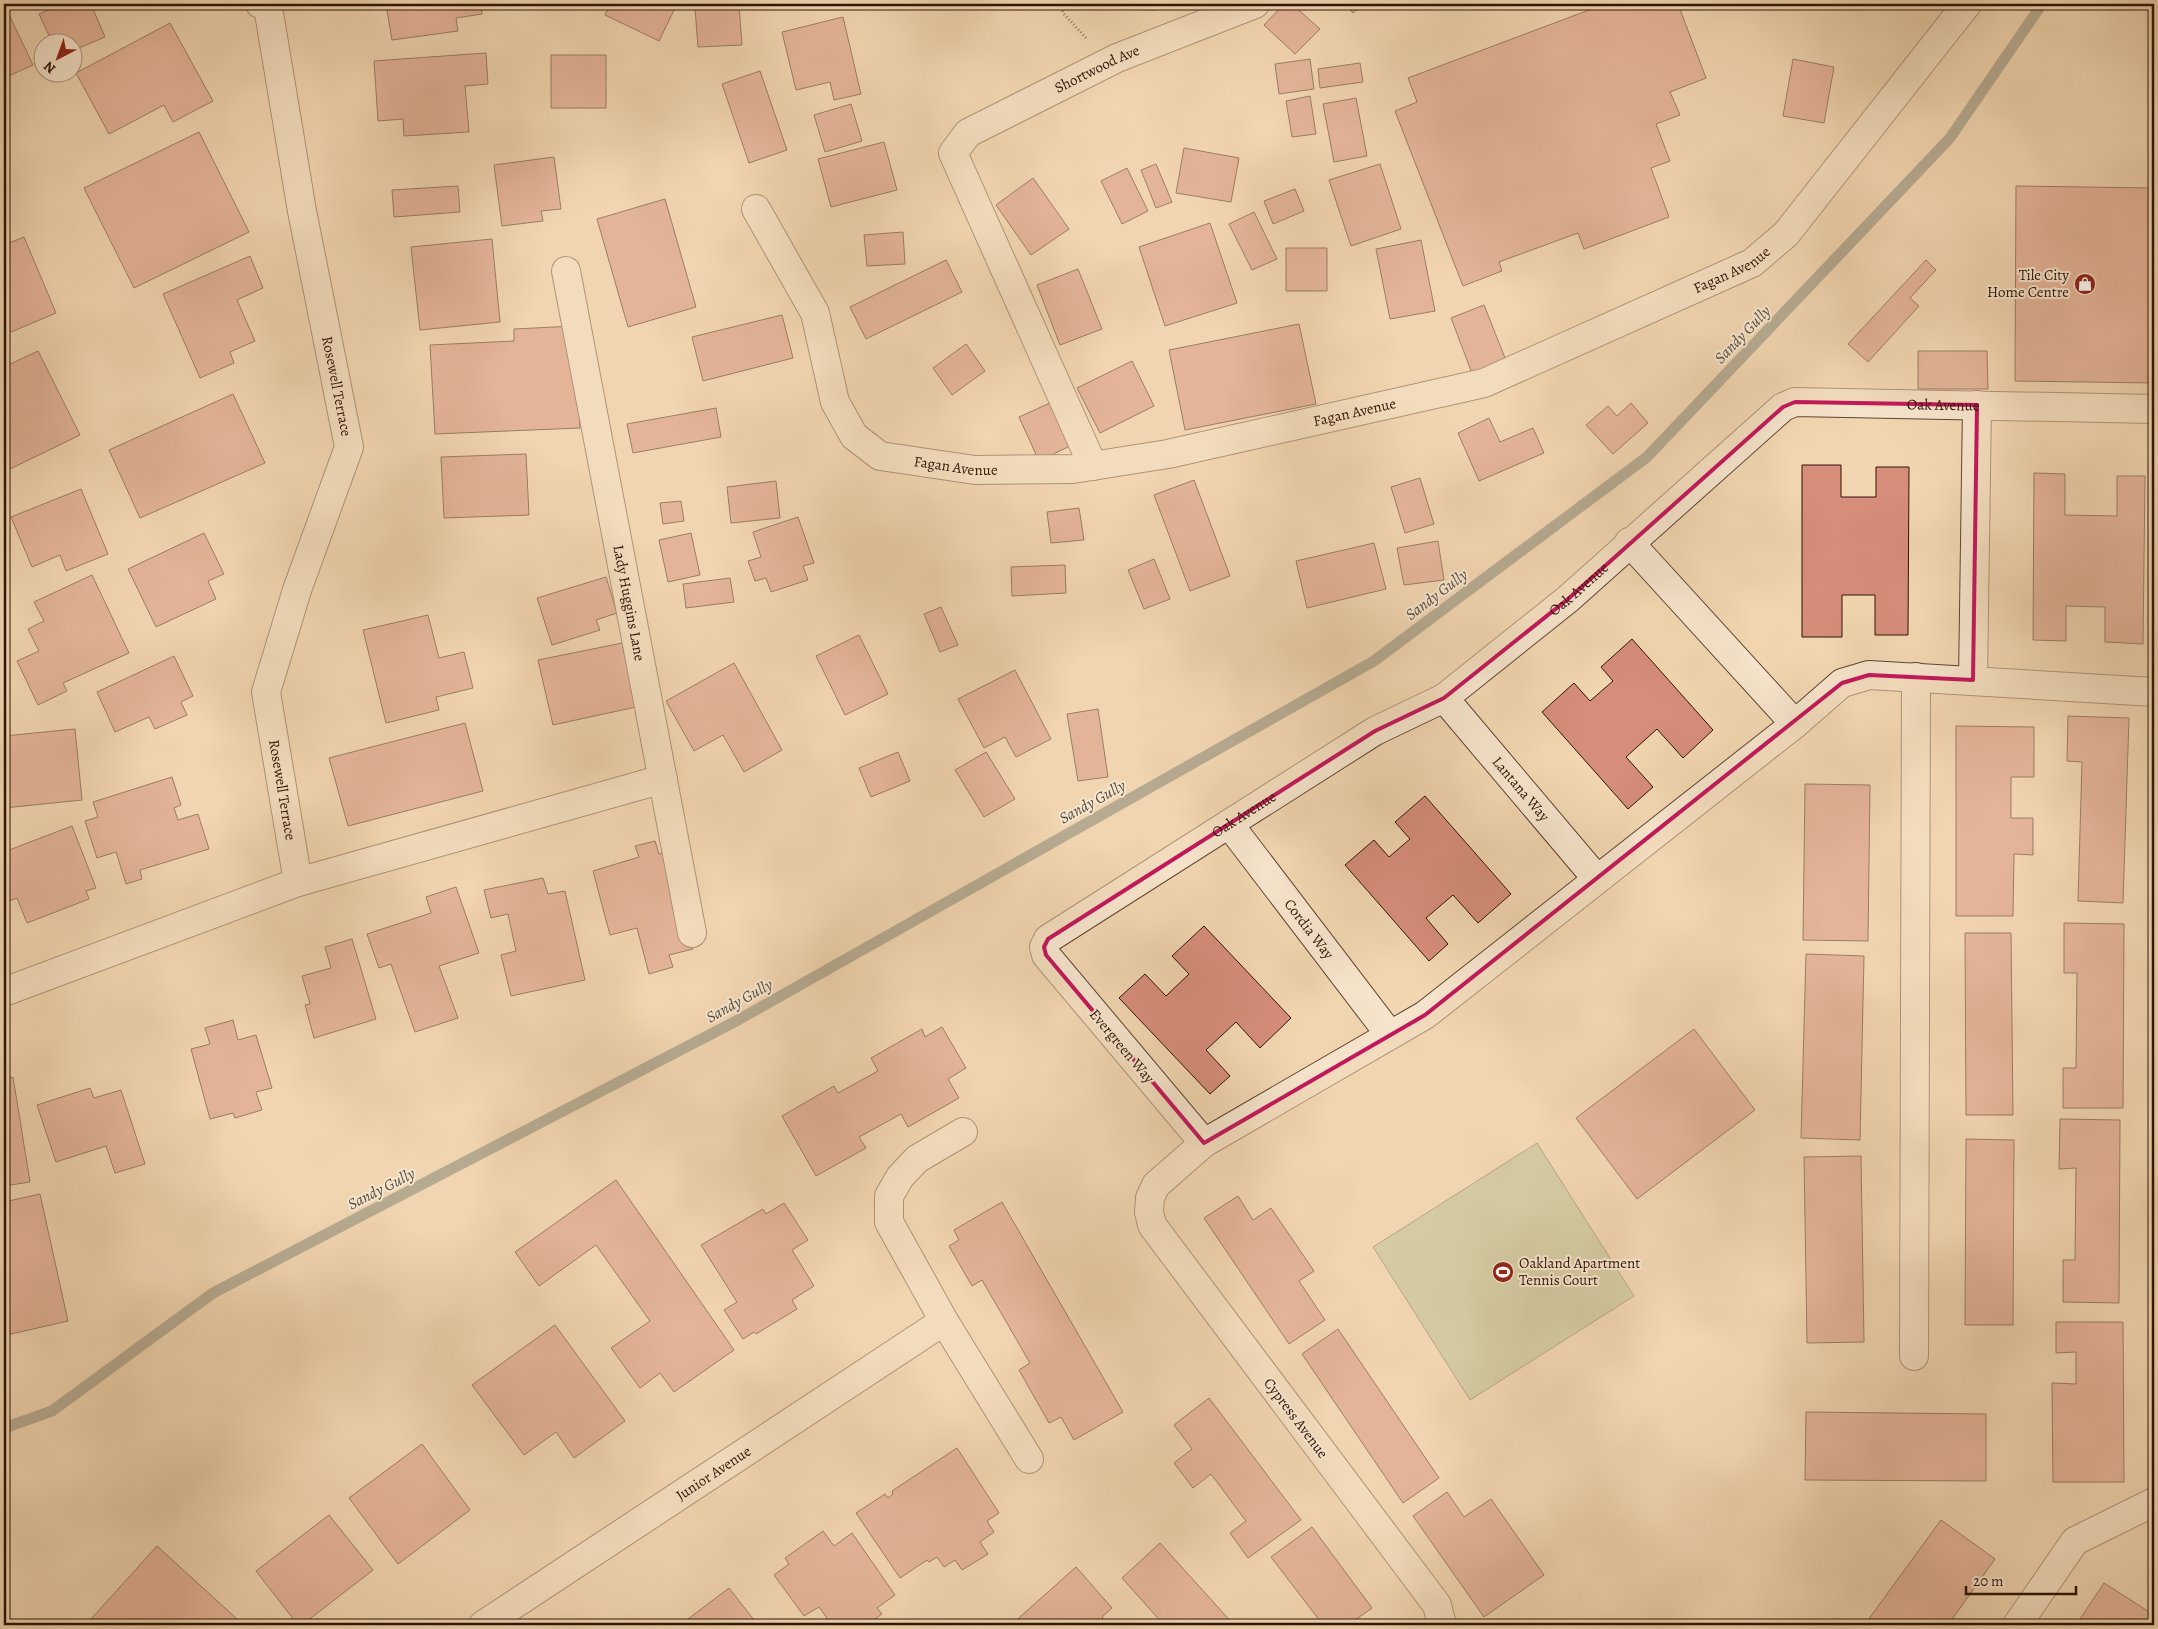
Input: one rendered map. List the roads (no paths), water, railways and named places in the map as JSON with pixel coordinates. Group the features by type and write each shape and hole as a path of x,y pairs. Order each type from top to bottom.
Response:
{"street":[{"name":"Rosewell Terrace","path":"260,4 268,7 302,211 349,447 297,590 266,692 298,882"},
{"name":"Shortwood Ave","path":"1093,466 954,153 968,133 1117,58 1254,4"},
{"name":"Fagan Avenue","path":"756,208 815,313 835,402 854,436 880,456 974,470 1073,469 1168,454 1484,383 1752,262 1786,234 1967,4"},
{"name":"Lady Huggins Lane","path":"566,271 692,934"},
{"name":"Oak Avenue","path":"1044,947 1048,939 1374,731 1444,698 1568,599 1629,542 1783,407 1795,402 2154,409"},
{"path":"1973,680 1977,405"},
{"path":"1629,542 1795,724"},
{"path":"1204,1143 1425,1015 1795,724 1842,683 1868,675 2154,692"},
{"path":"1914,1356 1916,677"},
{"name":"Lantana Way","path":"1444,698 1597,879"},
{"path":"4,992 298,882 663,779"},
{"name":"Cordia Way","path":"1228,824 1390,1035"},
{"name":"Evergreen Way","path":"1044,947 1046,956 1204,1143"},
{"path":"962,1132 917,1159 900,1177 889,1196 889,1222 944,1322 1029,1459"},
{"name":"Cypress Avenue","path":"1204,1143 1156,1185 1150,1198 1148,1212 1152,1225 1437,1605 1442,1625"},
{"name":"Junior Avenue","path":"483,1625 944,1322"},
{"path":"2017,1625 2075,1541 2154,1502"}],"waterway":[{"name":"Sandy Gully","path":"4,1428 52,1411 213,1293 738,1020 1374,661 1647,457 1950,138 2042,4"}],"place":[{"name":"Tile City Home Centre","path":"2085,284"},
{"name":"Oakland Apartment Tennis Court","path":"1503,1272"}]}
